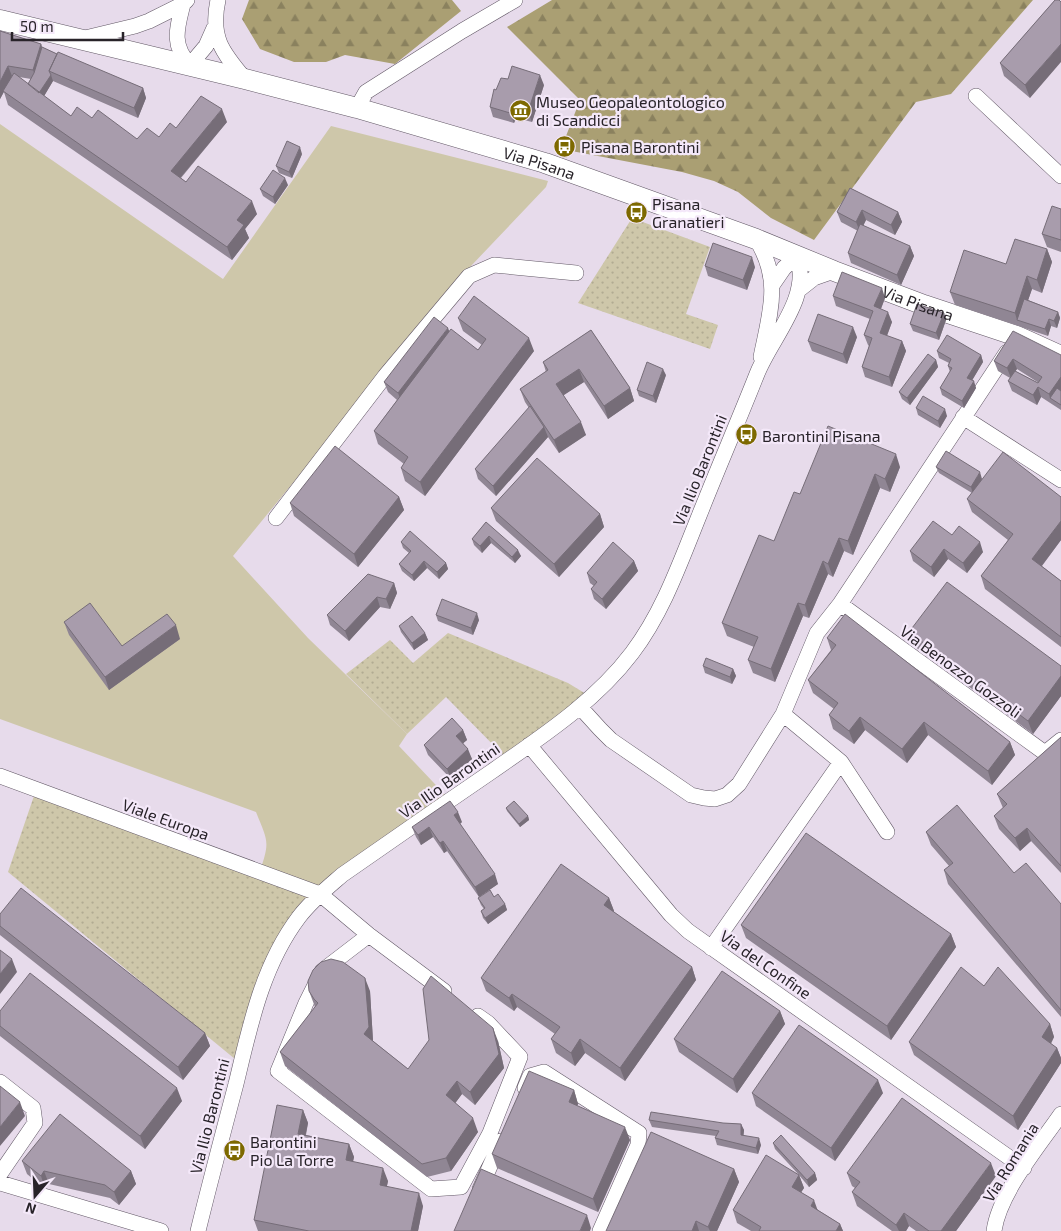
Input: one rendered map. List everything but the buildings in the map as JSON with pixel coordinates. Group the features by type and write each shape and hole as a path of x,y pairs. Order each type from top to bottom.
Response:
{"main road":[{"name":"Via Pisana","path":"0,20 190,65 357,108 552,165 756,239 924,305 1017,336 1061,356"}],"street":[{"path":"185,2 177,32 178,49 190,65 206,46 214,28 218,0"},
{"path":"357,108 366,92 462,31 516,0"},
{"path":"81,39 149,21 185,2"},
{"path":"214,28 222,49 246,79"},
{"path":"976,96 1061,176"},
{"name":"Via Ilio Barontini","path":"756,239 767,258 772,284 768,320 758,371"},
{"path":"772,284 784,268 798,256"},
{"name":"Via Ilio Barontini","path":"198,1231 260,993 284,941 299,917 320,894 342,875 529,745 580,707 608,681 631,654 652,622 678,567 758,371 800,289 798,256"},
{"path":"276,518 385,376 469,276 494,264 576,273"},
{"path":"800,289 814,278 834,271"},
{"path":"580,707 604,734 649,768 691,795 715,799 727,795 739,784 783,714 817,633 840,604 1010,346"},
{"path":"963,417 1061,480"},
{"name":"Via Benozzo Gozzoli","path":"840,604 1045,753 1061,740"},
{"path":"783,714 841,762 887,832"},
{"name":"Via del Confine","path":"529,745 672,915 688,931 1024,1168"},
{"path":"712,948 841,762"},
{"name":"Viale Europa","path":"0,776 320,894 369,935 452,997"},
{"path":"369,935 322,971 306,1003 278,1071 431,1188 461,1187 490,1134 520,1057 488,1023 466,1008"},
{"path":"519,1102 530,1076 544,1072 639,1133 638,1145 599,1225"},
{"path":"0,1082 32,1108 35,1123 0,1174"},
{"name":"Via Romania","path":"994,1231 1002,1204 1061,1114"},
{"path":"472,1206 511,1120"},
{"path":"487,1172 505,1180"},
{"path":"0,1183 160,1231"}],"shaded area":[{"path":"0,124 223,279 331,126 548,181 546,187 471,266 233,556 308,638 407,734 399,746 450,800 320,894 260,871 266,842 256,812 0,719"},
{"path":"632,218 710,247 686,314 718,325 710,349 578,303"},
{"path":"448,633 568,683 591,697 508,760 446,697 407,734 346,674 390,640 413,663"},
{"path":"36,790 320,894 284,941 241,1064 8,872"}],"green space":[{"path":"249,0 452,0 461,11 395,64 345,55 326,62 294,62 260,49 242,19"},
{"path":"552,0 1033,0 951,94 916,102 814,240 771,218 738,192 714,181 682,172 561,149 580,100 507,27"}],"place":[{"name":"Museo Geopaleontologico di Scandicci","path":"520,110"},
{"name":"Pisana Barontini","path":"565,146"},
{"name":"Pisana Granatieri","path":"636,212"},
{"name":"Barontini Pisana","path":"746,435"},
{"name":"Barontini Pio La Torre","path":"234,1150"}]}
